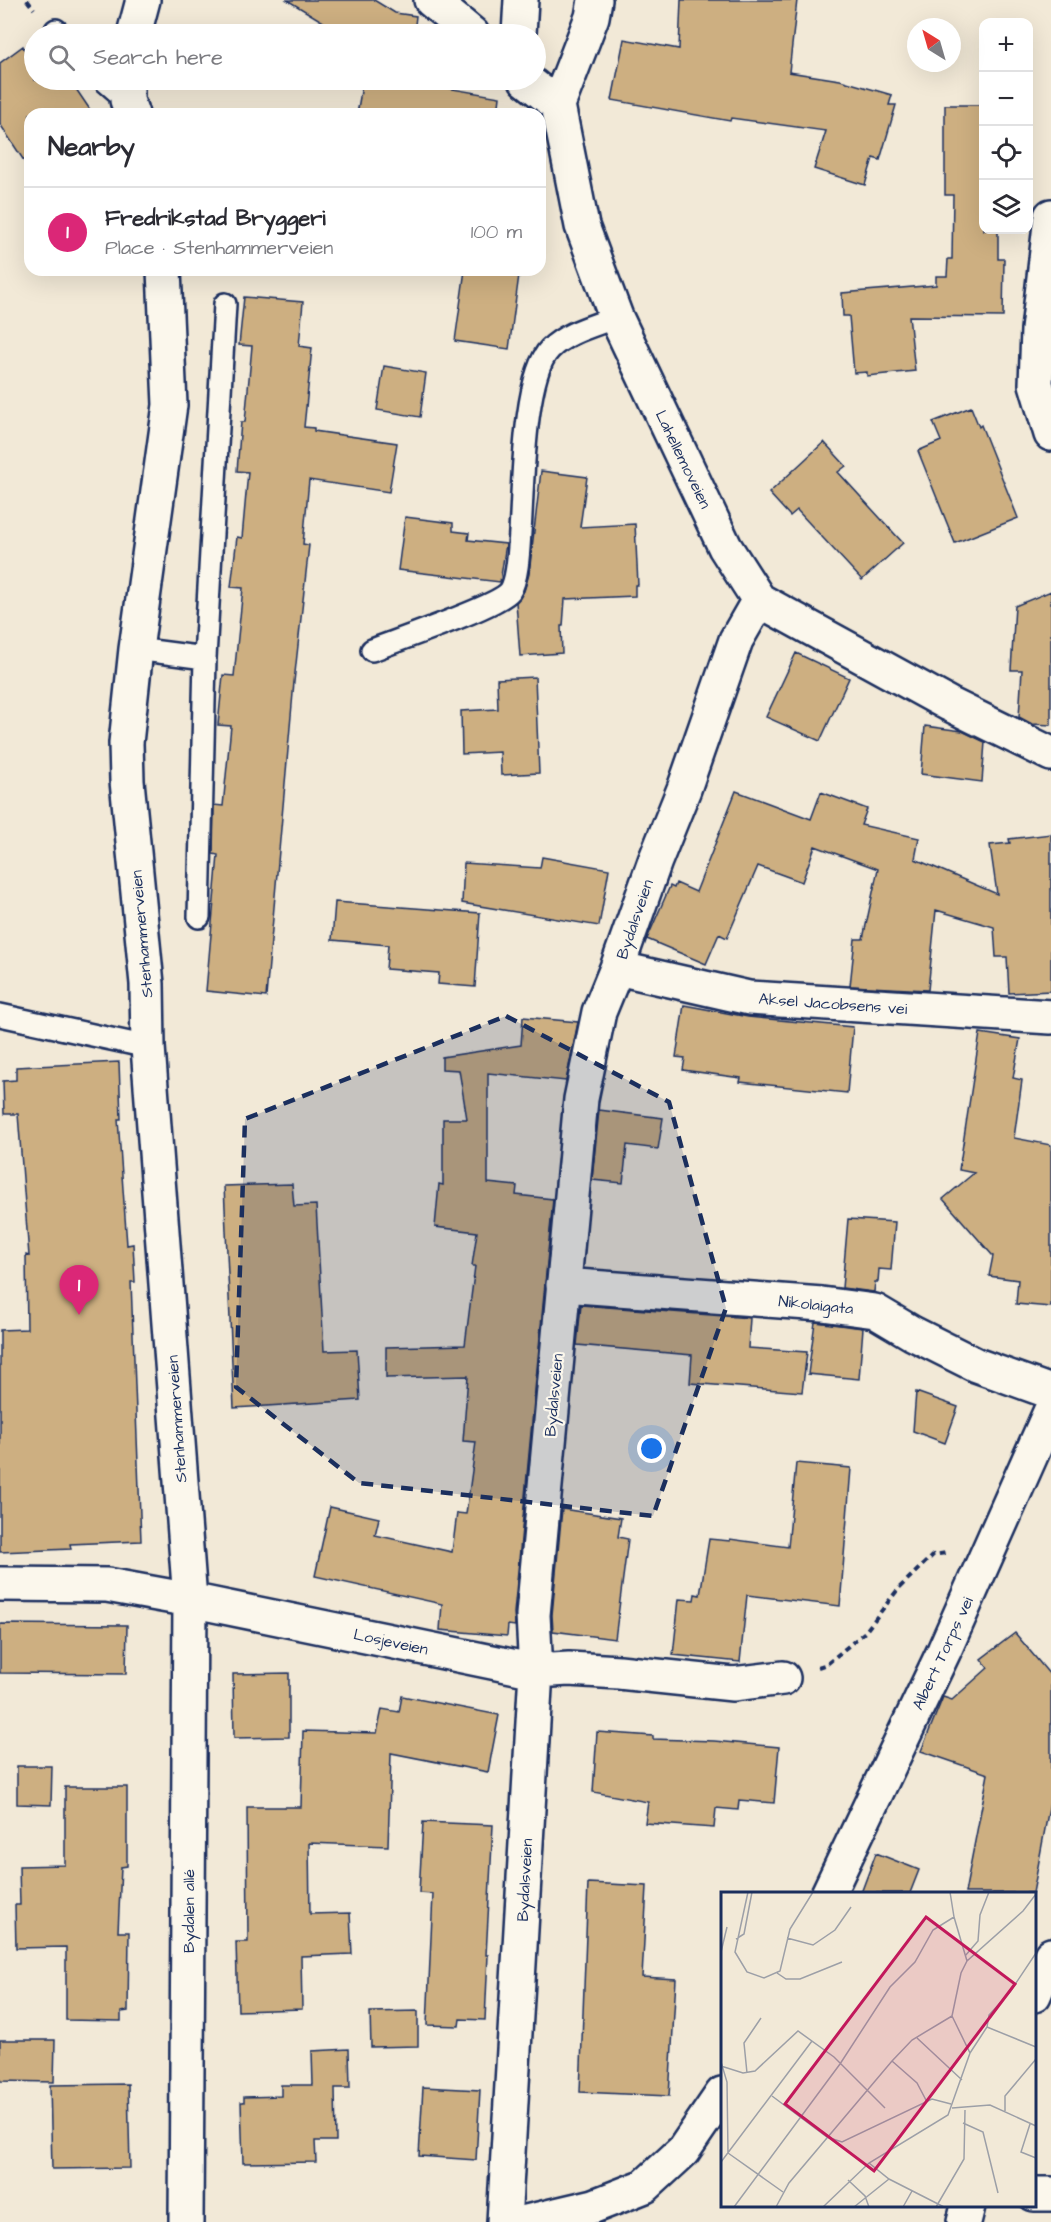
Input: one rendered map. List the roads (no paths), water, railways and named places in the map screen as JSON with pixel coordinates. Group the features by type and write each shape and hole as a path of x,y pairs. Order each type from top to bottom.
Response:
{"street":[{"path":"137,24 143,0"},
{"path":"431,0 460,24"},
{"path":"520,24 521,0"},
{"path":"539,90 558,105 592,16 595,0"},
{"name":"Lahellemoveien","path":"558,105 582,226 615,317 726,547 759,600 949,704 1051,754"},
{"path":"1051,216 1038,330 1036,384 1051,434"},
{"name":"Stenhammerveien","path":"164,276 170,405 136,649 126,743 127,781 147,984 148,1047 190,1600"},
{"name":"Bydalsveien","path":"504,2222 537,1671 533,1614 581,1099 599,1012 684,789 736,640 759,600"},
{"name":"Aksel Jacobsens vei","path":"617,968 749,998 1051,1017"},
{"name":"Nikolaigata","path":"562,1285 822,1304 875,1311 912,1333 976,1365 1051,1392"},
{"name":"Albert Torps vei","path":"828,1892 944,1651 1051,1410"},
{"name":"Losjeveien","path":"0,1584 107,1585 537,1671 569,1669 619,1672 733,1684 783,1678"},
{"name":"Bydalen allé","path":"186,2222 190,1600"},
{"path":"1036,1992 1051,1955"},
{"path":"526,2222 594,2206 645,2186 683,2151 721,2097"},
{"path":"964,2222 968,2207"}],"lane":[{"path":"199,917 205,658 225,304"},
{"path":"372,650 499,600 510,591 514,580 529,413 537,370 548,350 561,340 615,317"},
{"path":"136,649 205,658"},
{"path":"0,1015 148,1047"}],"place":[{"name":"Fredrikstad Bryggeri","path":"79,1315"}]}
